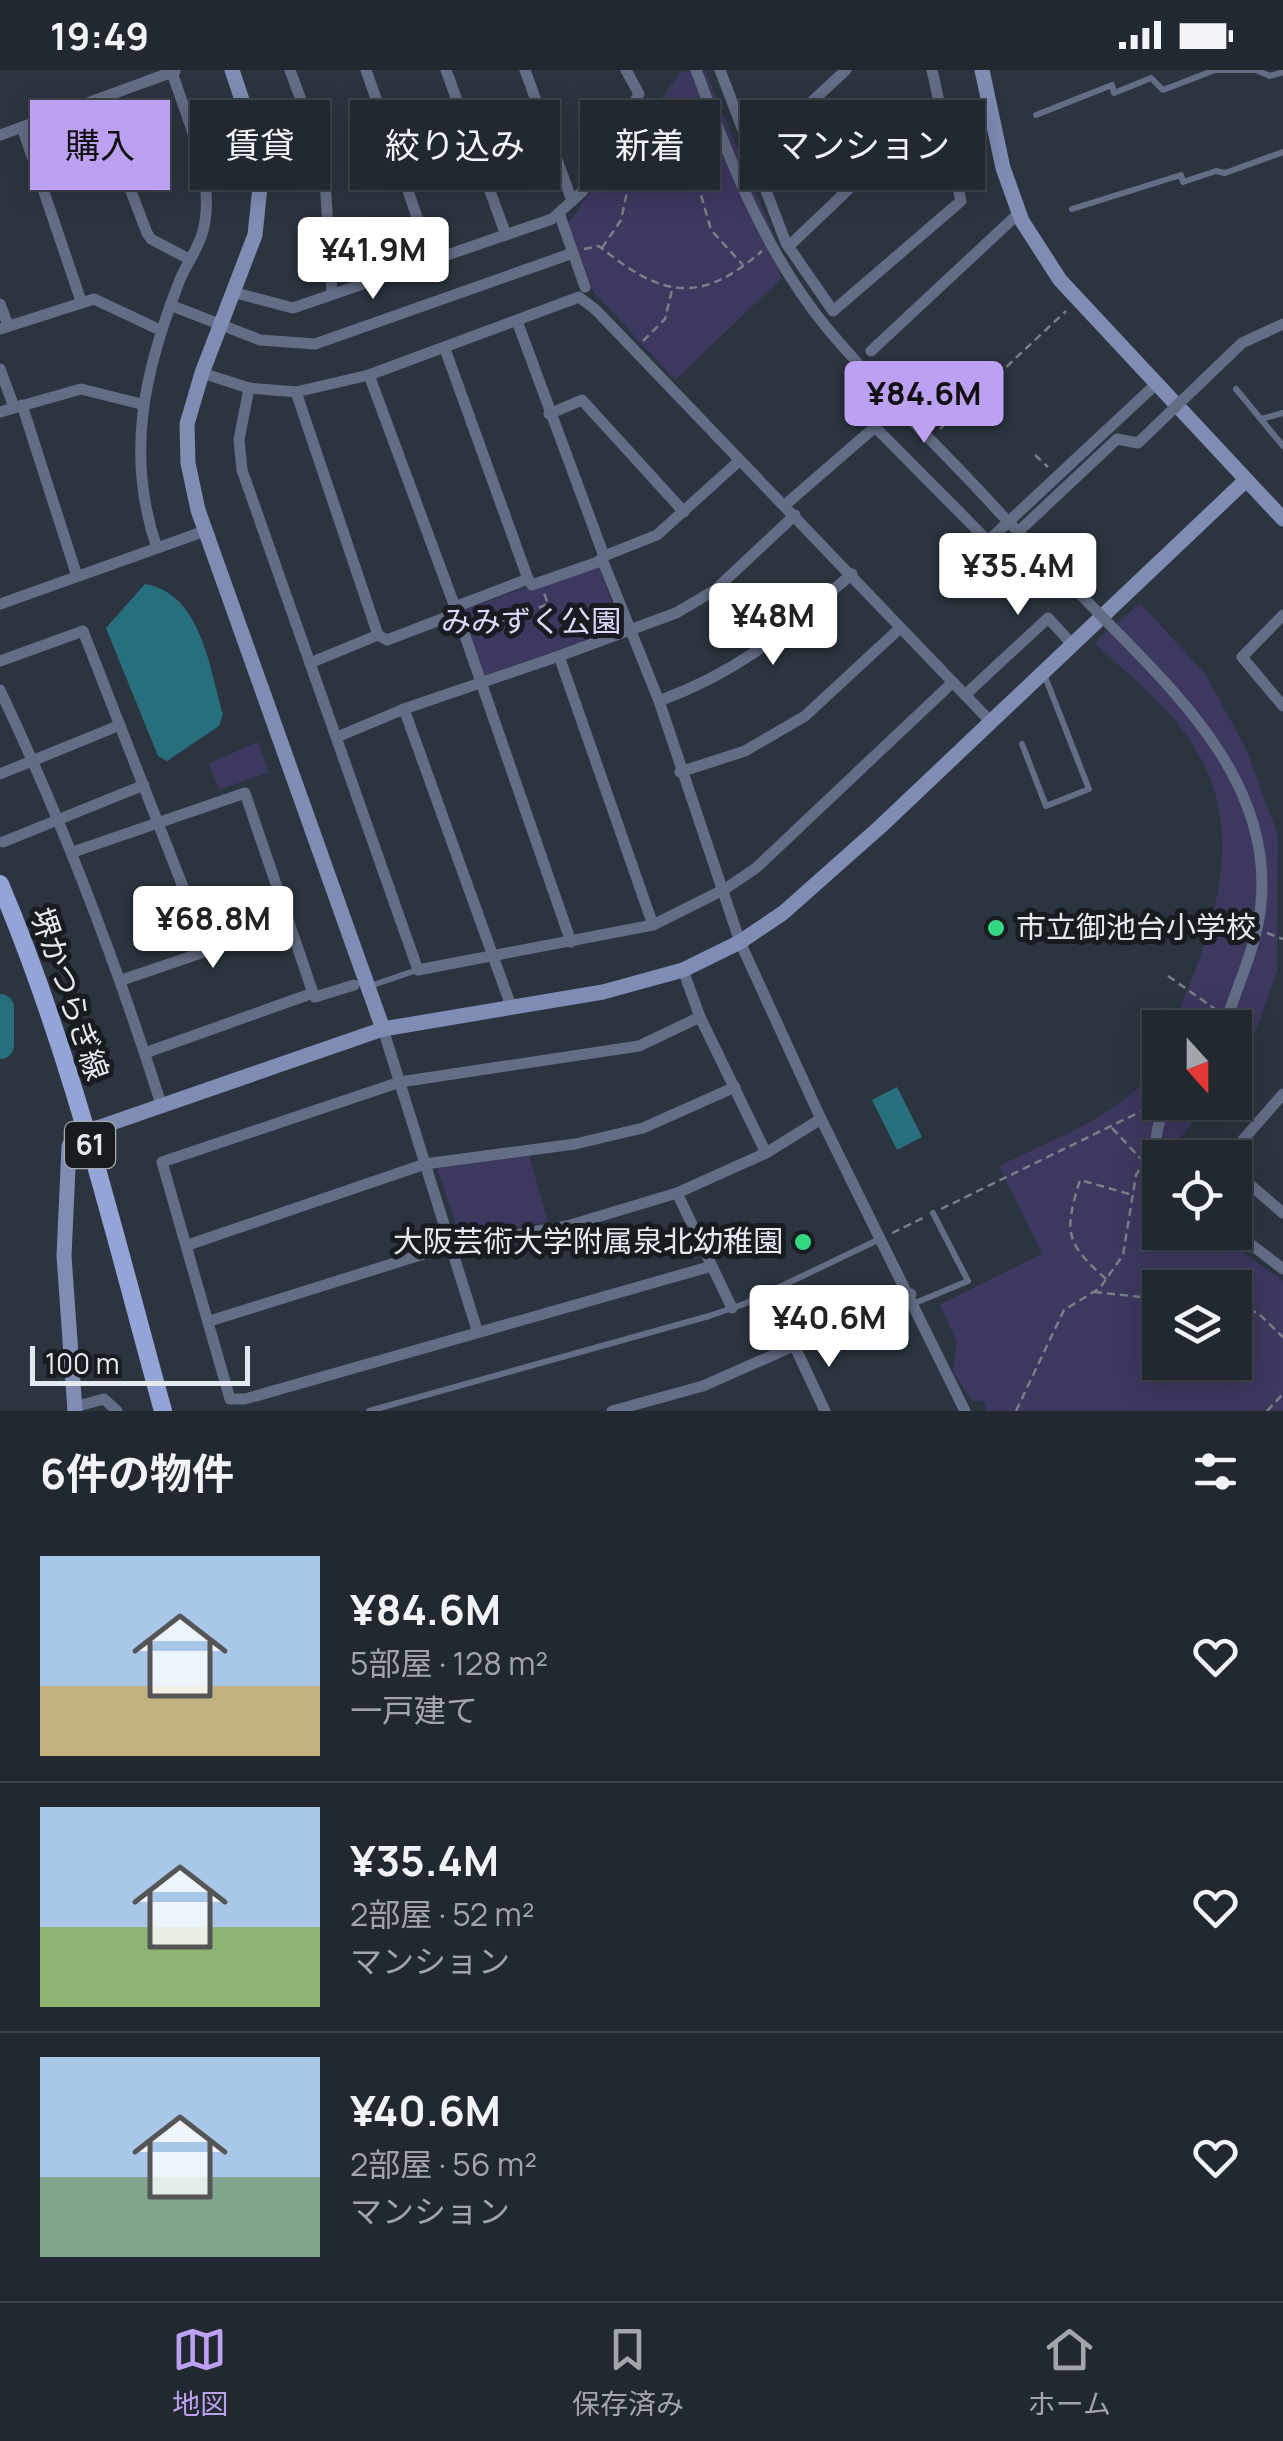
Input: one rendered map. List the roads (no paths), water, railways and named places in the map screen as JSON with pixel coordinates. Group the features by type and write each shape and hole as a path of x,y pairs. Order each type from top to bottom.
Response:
{"main road":[{"name":"堺かつらぎ線","path":"0,884 40,983 163,1411"}],"street":[{"path":"232,70 258,148 260,187 255,235 202,372 187,424 188,464 205,530 362,986 384,1029 477,1330"},
{"path":"290,70 324,163 332,294"},
{"path":"366,70 432,260"},
{"path":"446,70 506,235"},
{"path":"525,70 572,201"},
{"path":"236,292 293,308 506,235 558,213 582,192 640,94 626,70"},
{"path":"696,70 771,244 827,328 1020,536 1116,630 1221,750 1260,852 1262,903 1230,1010"},
{"path":"814,100 846,70"},
{"path":"932,70 938,100"},
{"path":"982,70 1003,168 1019,213 1060,280 1283,519"},
{"path":"96,100 176,71 205,180 203,234 160,330 141,404 138,468 144,510 157,548"},
{"path":"725,73 740,122"},
{"path":"0,135 30,124"},
{"path":"22,127 81,301"},
{"path":"131,190 151,240 189,259"},
{"path":"765,190 789,246 833,311 961,201 959,190"},
{"path":"789,246 848,190"},
{"path":"558,213 585,287"},
{"path":"871,351 1019,213"},
{"path":"170,305 221,327 288,346 315,344 573,252"},
{"path":"202,372 249,388 296,392 368,375 579,297 634,349 992,722"},
{"path":"0,304 4,327 94,300 160,330"},
{"path":"518,322 629,630 659,701 740,942 821,1118 913,1298 965,1411"},
{"path":"1020,536 1117,439 1138,443 1242,343 1283,324"},
{"path":"445,348 534,581"},
{"path":"0,369 18,406 78,576"},
{"path":"368,375 571,942"},
{"path":"784,505 875,427 988,540 1155,385"},
{"path":"249,388 239,440 242,470 418,970 653,925 725,890 756,868 952,682"},
{"path":"0,412 81,389 141,404"},
{"path":"296,392 378,635 387,640 455,610 657,535 739,461"},
{"path":"549,414 582,400 684,512"},
{"path":"117,1411 104,1399 75,1409 64,1256 69,1146 74,1136 85,1129 384,1029 603,992 683,970 740,942 784,913 992,722 1245,480"},
{"path":"338,736 676,613 715,590 795,515"},
{"path":"1,600 205,530"},
{"path":"659,701 710,682 756,655 852,574"},
{"path":"1283,616 1242,657 1283,706"},
{"path":"964,695 1048,618 1073,645"},
{"path":"680,772 745,751 805,716 899,628"},
{"path":"0,662 83,631 208,951"},
{"path":"310,664 378,635"},
{"path":"560,656 653,925"},
{"path":"0,690 72,852 122,980 161,1104"},
{"path":"404,709 511,1006"},
{"path":"0,774 120,725"},
{"path":"3,842 144,786"},
{"path":"72,852 245,793 314,997 362,986"},
{"path":"122,980 289,923"},
{"path":"683,970 700,1017 766,1153"},
{"path":"144,1054 313,993"},
{"path":"700,1017 639,1046 400,1082 162,1162 230,1399 245,1399 712,1266"},
{"path":"188,1244 425,1164 575,1144 643,1128 735,1086"},
{"path":"1243,1140 1283,1094"},
{"path":"210,1321 449,1246 567,1226 677,1193 766,1153 821,1118"},
{"path":"1252,1187 1283,1213"},
{"path":"677,1193 732,1308"},
{"path":"1252,1245 1283,1269"},
{"path":"612,1411 703,1386 913,1298"},
{"path":"795,1348 825,1411"}],"lane":[{"path":"1036,115 1112,86 1114,92 1151,78 1163,90 1215,70 1254,70 1270,76 1283,72"},
{"path":"1072,209 1180,175 1183,182 1283,152"},
{"path":"1236,389 1283,446"},
{"path":"1261,419 1283,413"},
{"path":"1022,744 1046,806 1088,790 1043,673"},
{"path":"362,986 418,970"},
{"path":"913,1298 968,1280 933,1213"},
{"path":"369,1411 732,1308 883,1237"}],"water":[{"path":"145,584 164,591 191,617 207,655 223,714 219,726 167,761 158,756 106,628"},
{"path":"897,1087 922,1137 897,1150 872,1100"}],"waterway":[{"path":"0,1008 0,1045"}],"place":[{"name":"市立御池台小学校","path":"996,928"},
{"name":"大阪芸術大学附属泉北幼稚園","path":"803,1242"}],"park label":[{"name":"みみずく公園","path":"531,622"}]}
